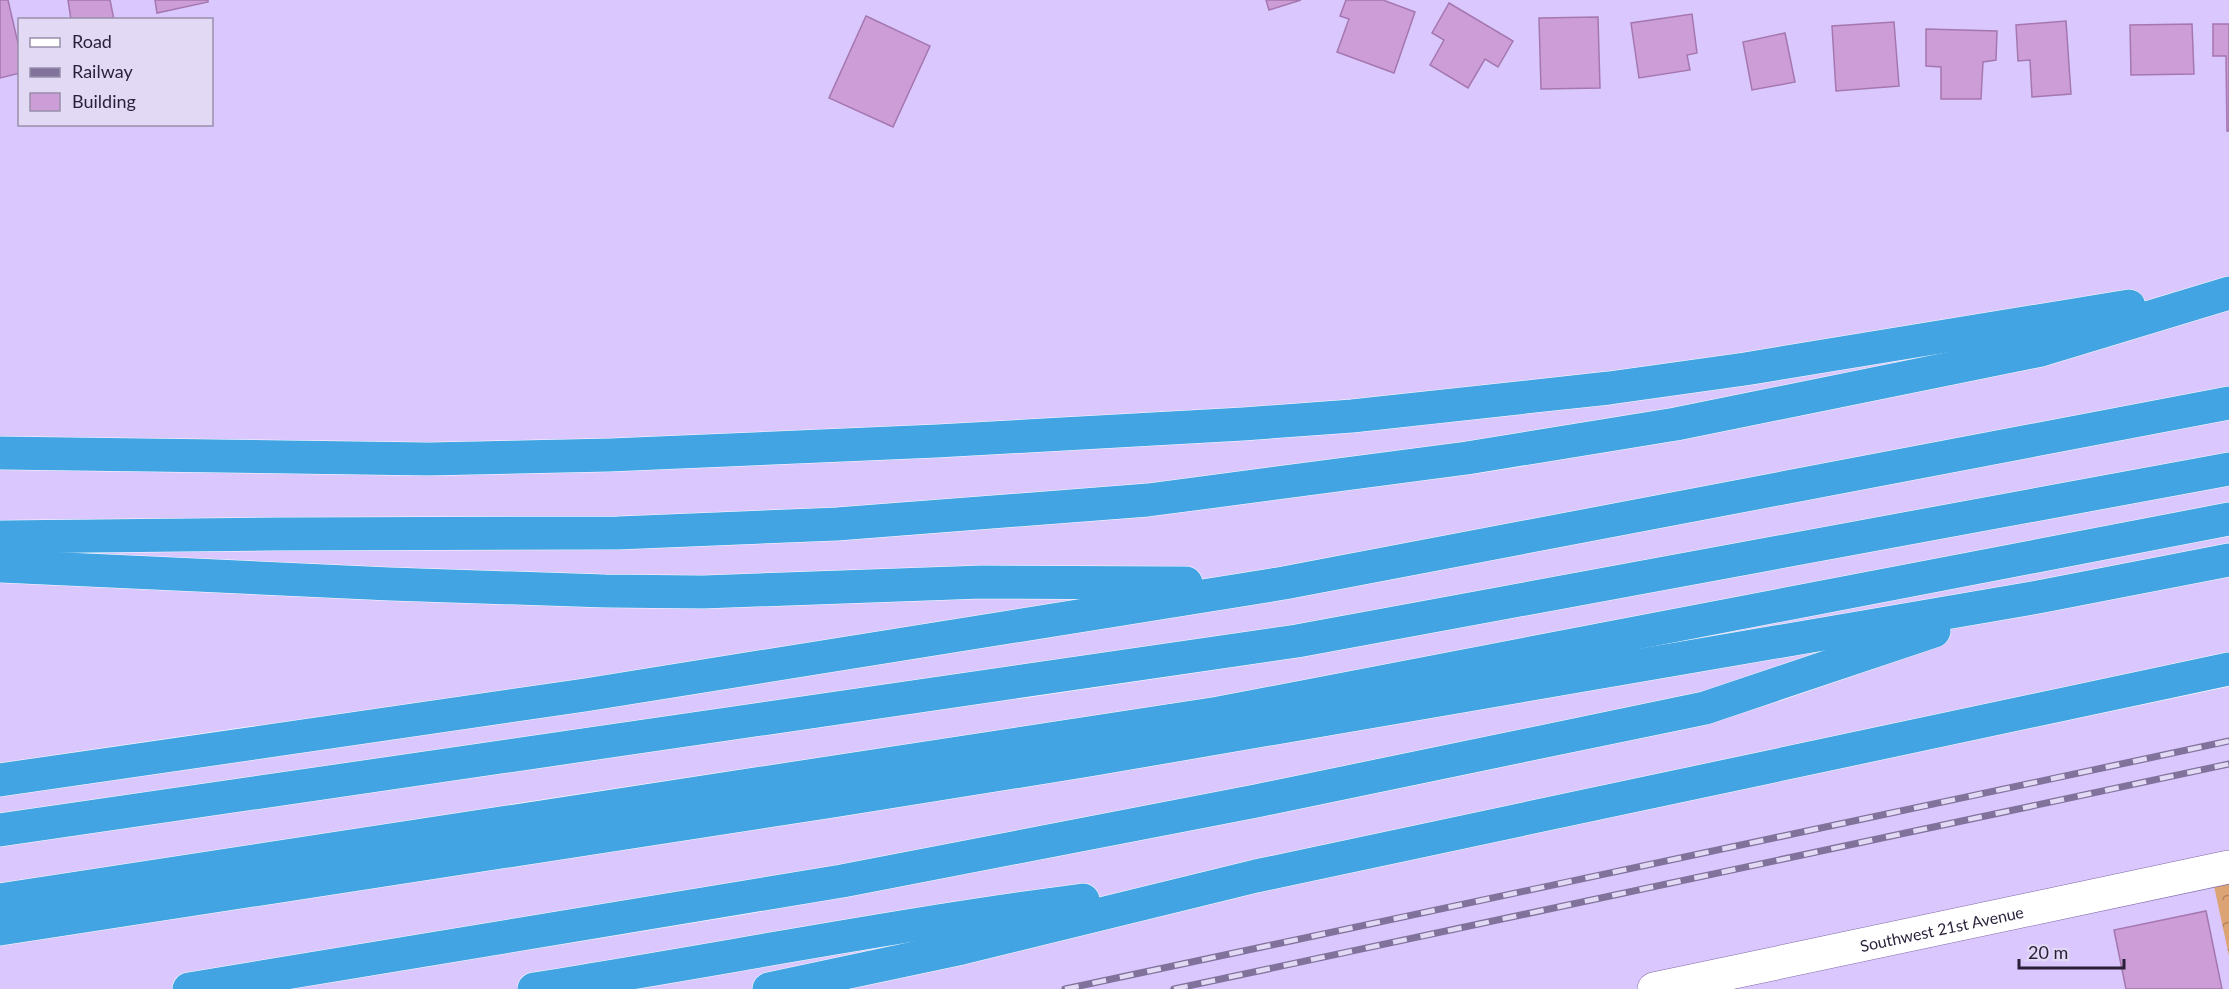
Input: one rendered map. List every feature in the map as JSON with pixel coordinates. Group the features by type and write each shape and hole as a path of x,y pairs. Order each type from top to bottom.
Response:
{"highway":[{"path":"0,453 429,459 610,455 901,443 1243,424 1375,414 1609,388 1779,364 2038,320 2229,292"},
{"path":"0,537 629,532 860,523 1148,500 1467,458 1688,422 2042,350 2229,292"},
{"path":"0,780 607,692 1284,584 2229,404"},
{"path":"0,830 1297,641 2229,468"},
{"path":"0,900 1220,713 2229,519"},
{"path":"0,929 985,777 2038,597 2229,560"},
{"path":"0,566 378,584 605,591 704,592 982,582 1284,584"},
{"path":"189,989 842,881 1234,806 1705,708 2038,597"},
{"path":"769,989 962,948 1256,876 2229,669"},
{"path":"534,989 692,964 958,916 1256,876"}],"street":[{"name":"Southwest 21st Avenue","path":"1654,989 2229,867"}],"green space":[{"path":"2229,883 2229,956 2214,886"}],"building":[{"path":"0,0 8,0 18,43 18,74 0,78"},
{"path":"68,0 110,0 114,18 71,18"},
{"path":"155,0 208,0 208,2 157,13"},
{"path":"1266,0 1301,0 1269,10"},
{"path":"1346,0 1383,0 1415,12 1394,73 1337,52 1349,19 1340,16"},
{"path":"1449,3 1513,41 1498,67 1485,59 1468,88 1430,65 1444,40 1432,33"},
{"path":"1692,14 1697,53 1687,55 1690,70 1639,78 1631,23"},
{"path":"866,16 930,46 893,127 829,98"},
{"path":"1598,17 1600,88 1541,89 1539,18"},
{"path":"2066,21 2071,94 2032,97 2030,60 2018,61 2016,25"},
{"path":"1894,22 1899,86 1836,91 1832,26"},
{"path":"2192,24 2194,74 2131,75 2130,25"},
{"path":"2213,24 2229,24 2229,131 2227,131 2226,56 2213,56"},
{"path":"1926,29 1997,31 1996,60 1983,62 1981,99 1941,99 1941,67 1926,66"},
{"path":"1785,33 1795,82 1752,90 1743,42"},
{"path":"2206,911 2222,989 2126,989 2114,930"}],"railway":[{"path":"1065,989 2229,741"},
{"path":"1174,989 2229,764"}]}
